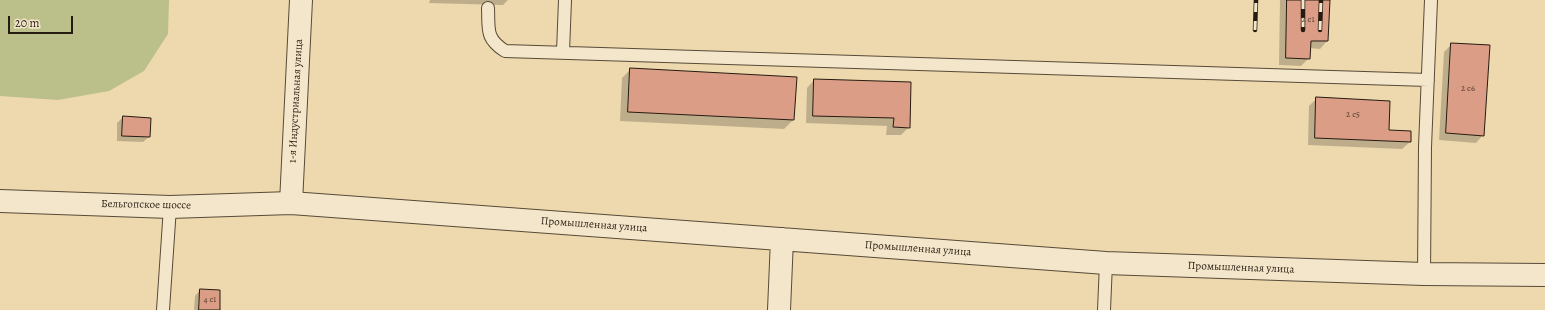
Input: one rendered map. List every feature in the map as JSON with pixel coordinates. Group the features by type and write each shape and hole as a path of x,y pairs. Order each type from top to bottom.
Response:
{"street":[{"name":"1-я Индустриальная улица","path":"291,203 301,0"},
{"name":"Бельгопское шоссе","path":"0,201 170,207 291,203"},
{"name":"Промышленная улица","path":"291,203 1106,263 1424,274 1545,275"},
{"path":"779,310 782,239"}],"lane":[{"path":"563,52 565,0"},
{"path":"1424,274 1431,0"},
{"path":"488,8 489,35 495,44 505,50 1428,80"},
{"path":"163,310 170,207"},
{"path":"1104,310 1106,263"}],"green space":[{"path":"0,0 169,0 168,34 144,71 109,91 58,100 0,96"}],"building":[{"path":"1287,0 1330,0 1328,41 1311,41 1310,59 1286,58"},
{"path":"1451,43 1490,45 1484,136 1446,133"},
{"path":"630,68 797,77 794,120 628,112"},
{"path":"814,79 911,82 910,128 893,127 894,118 813,116"},
{"path":"1316,97 1390,101 1389,130 1411,131 1411,142 1315,138"},
{"path":"123,116 151,118 150,137 122,136"},
{"path":"200,289 220,290 220,310 199,310"}],"railway":[{"path":"1255,30 1256,0"},
{"path":"1303,0 1303,30"},
{"path":"1320,30 1321,0"}]}
